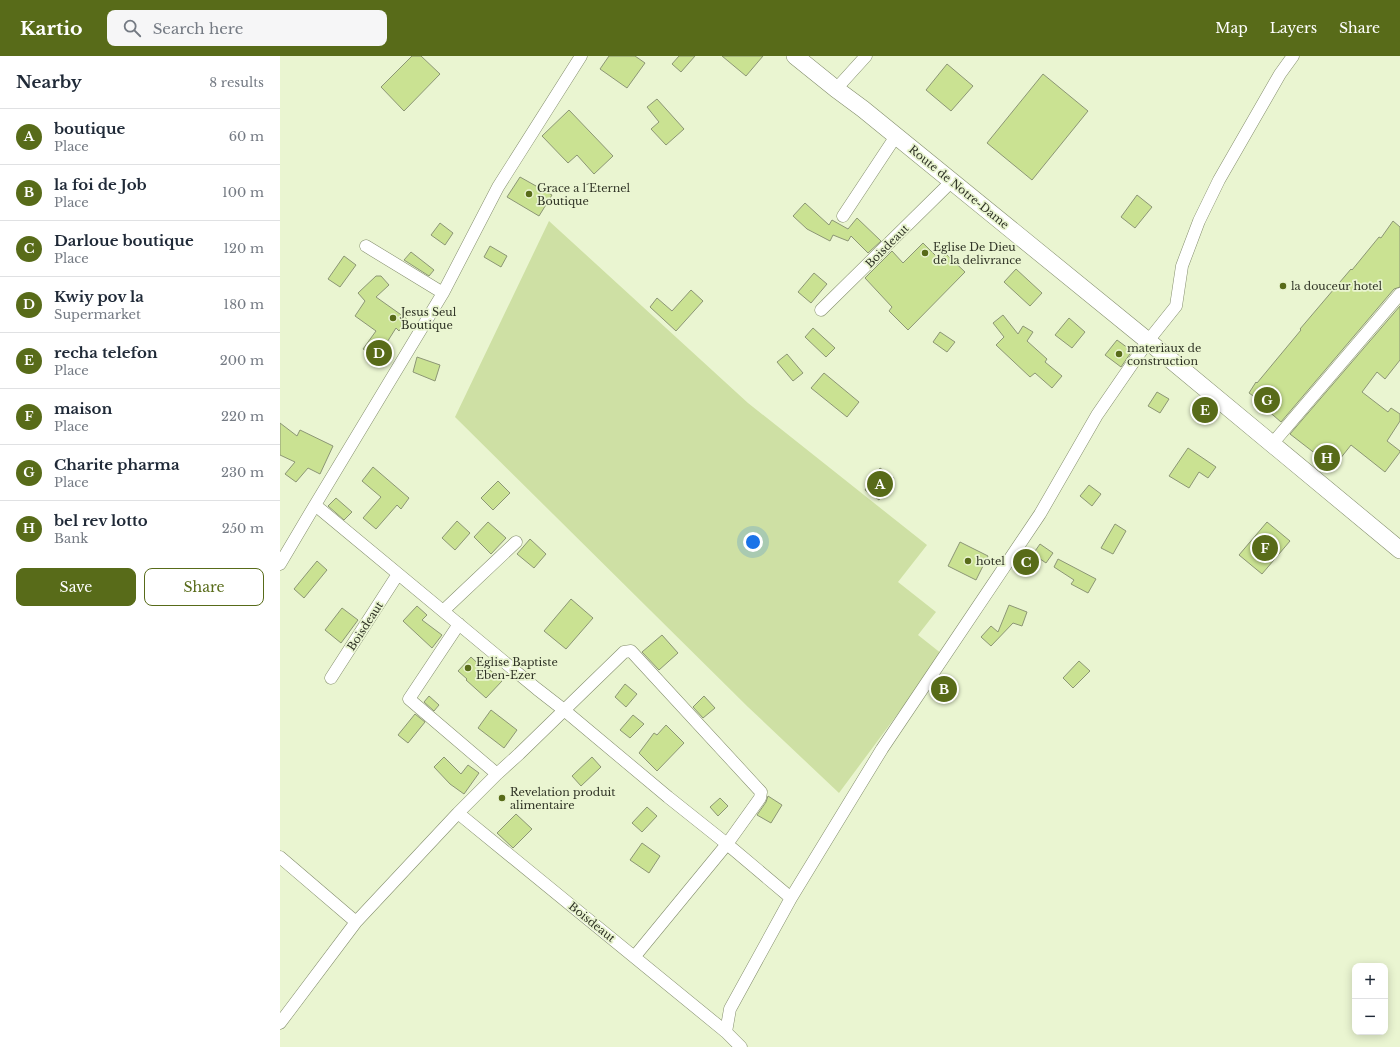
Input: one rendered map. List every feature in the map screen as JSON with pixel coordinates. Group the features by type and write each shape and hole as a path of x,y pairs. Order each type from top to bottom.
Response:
{"street":[{"path":"280,564 443,293 498,187 581,56"},
{"name":"Route de Notre-Dame","path":"795,56 952,181 1141,351 1272,444 1400,550"},
{"path":"836,89 866,56"},
{"path":"726,1032 730,1009 790,898 882,749 1040,514 1097,415 1141,351 1176,306 1182,266 1199,221 1219,180 1280,74 1293,56"},
{"path":"843,216 896,136"},
{"name":"Boisdeaut","path":"821,310 952,181"},
{"path":"366,246 443,293"},
{"path":"1272,444 1400,294"},
{"path":"316,505 536,689 564,710 727,844 790,898"},
{"path":"443,611 516,542"},
{"name":"Boisdeaut","path":"331,678 398,574"},
{"path":"459,624 409,699 497,774"},
{"path":"280,1023 356,922 458,813 624,652 631,651 761,792 760,798 727,844 635,956"},
{"name":"Boisdeaut","path":"458,813 635,956 726,1032 741,1047"},
{"path":"280,857 356,922"}],"green space":[{"path":"549,221 748,403 927,545 898,582 936,612 918,635 942,654 839,793 748,707 455,417"}],"building":[{"path":"412,56 421,56 440,74 404,111 381,87"},
{"path":"609,56 635,56 645,63 627,88 600,69"},
{"path":"679,56 695,56 681,72 672,64"},
{"path":"722,56 763,56 746,76"},
{"path":"947,64 973,86 951,111 926,90"},
{"path":"1043,74 1088,111 1032,180 987,143"},
{"path":"657,99 684,129 666,145 651,129 659,122 647,107"},
{"path":"569,110 613,156 594,174 577,155 568,163 542,136"},
{"path":"520,177 552,195 539,216 507,197"},
{"path":"1137,195 1152,207 1135,228 1121,217"},
{"path":"805,203 829,225 832,220 848,229 857,218 881,241 868,253 851,236 848,241 833,235 830,241 807,229 793,216"},
{"path":"1393,221 1400,227 1400,287 1394,289 1281,422 1258,402 1259,400 1249,393 1256,382 1257,383 1301,330 1300,329 1379,237 1381,238"},
{"path":"440,223 453,233 445,245 431,235"},
{"path":"923,243 940,260 946,254 965,272 908,330 889,311 892,307 865,278 892,251 903,263"},
{"path":"490,246 507,256 501,267 484,257"},
{"path":"411,252 434,270 429,276 404,260"},
{"path":"344,256 356,265 340,287 328,279"},
{"path":"1016,269 1042,293 1030,306 1004,282"},
{"path":"814,273 827,284 811,303 798,292"},
{"path":"376,276 381,276 389,285 376,297 407,319 399,331 396,328 377,358 363,349 376,331 355,316 365,301 358,293"},
{"path":"691,290 703,301 676,331 650,307 657,298 672,311"},
{"path":"1400,306 1400,360 1385,379 1377,372 1362,392 1388,412 1391,408 1400,414 1400,421 1387,441 1400,452 1385,472 1351,445 1332,469 1320,459 1321,458 1290,434"},
{"path":"1003,315 1018,334 1023,326 1033,332 1027,341 1047,359 1045,362 1062,376 1052,388 1035,373 1030,377 996,345 1004,337 993,323"},
{"path":"1069,318 1085,332 1072,348 1055,335"},
{"path":"813,328 835,348 826,357 805,337"},
{"path":"940,332 955,342 947,352 933,342"},
{"name":"materiaux de construction","path":"1117,340 1132,351 1121,367 1105,355"},
{"path":"787,354 803,373 793,381 777,362"},
{"path":"417,357 440,365 435,381 413,372"},
{"path":"824,373 859,402 847,417 811,388"},
{"path":"1157,392 1169,399 1160,413 1148,406"},
{"path":"280,423 297,436 300,430 333,446 320,474 308,468 296,482 285,474 295,462 280,455"},
{"path":"1188,448 1216,467 1208,478 1199,472 1189,488 1169,476"},
{"path":"373,467 409,498 401,509 397,505 376,529 363,518 381,497 362,481"},
{"path":"880,468 894,478 879,500 865,490"},
{"path":"498,481 510,493 493,510 481,498"},
{"path":"1089,485 1101,494 1092,506 1080,496"},
{"path":"336,498 352,512 344,520 328,506"},
{"path":"457,521 470,533 455,550 442,538"},
{"path":"488,522 506,538 491,554 474,537"},
{"path":"1267,522 1290,541 1262,574 1239,555"},
{"path":"1115,524 1126,531 1113,554 1101,548"},
{"path":"530,539 546,554 534,568 517,554"},
{"name":"hotel","path":"960,542 988,556 976,580 948,566"},
{"path":"1040,544 1053,553 1046,563 1033,554"},
{"path":"1058,559 1096,579 1088,593 1071,584 1074,580 1054,567"},
{"path":"317,561 327,570 304,598 294,589"},
{"path":"571,599 593,618 566,649 544,631"},
{"path":"1009,605 1027,612 1022,626 1013,623 991,646 981,637 991,626 998,632"},
{"path":"417,606 427,615 422,620 442,635 432,648 403,621"},
{"path":"342,608 358,620 341,643 325,630"},
{"path":"662,635 678,653 659,670 642,652"},
{"path":"471,657 487,672 489,669 502,681 486,698 458,671"},
{"path":"1079,661 1090,671 1073,688 1063,678"},
{"path":"625,684 637,694 626,707 615,697"},
{"path":"429,696 439,705 434,711 424,702"},
{"path":"704,696 715,708 703,718 693,707"},
{"path":"491,710 517,730 504,748 478,728"},
{"path":"415,714 425,722 408,743 398,735"},
{"path":"633,715 644,724 630,738 620,730"},
{"path":"666,725 684,743 657,771 639,753 654,733 657,735"},
{"path":"444,757 461,774 468,765 479,773 464,794 450,784 434,767"},
{"path":"592,757 601,767 581,786 572,776"},
{"path":"768,796 782,805 771,823 757,815 766,802"},
{"path":"720,798 728,806 718,816 710,807"},
{"path":"647,807 657,816 642,832 632,823"},
{"path":"516,814 532,829 513,848 497,833"},
{"path":"642,843 660,856 649,873 630,860"}],"place":[{"name":"Grace a l´Eternel Boutique","path":"529,194"},
{"name":"Eglise De Dieu de la delivrance","path":"925,253"},
{"name":"la douceur hotel","path":"1283,286"},
{"name":"Jesus Seul Boutique","path":"393,318"},
{"name":"Kwiy pov la","path":"379,353"},
{"name":"materiaux de construction","path":"1119,354"},
{"name":"Charite pharma","path":"1267,400"},
{"name":"recha telefon","path":"1205,410"},
{"name":"bel rev lotto","path":"1327,458"},
{"name":"boutique","path":"880,484"},
{"name":"maison","path":"1265,548"},
{"name":"hotel","path":"968,561"},
{"name":"Darloue boutique","path":"1026,562"},
{"name":"Eglise Baptiste Eben-Ezer","path":"468,668"},
{"name":"la foi de Job","path":"944,689"},
{"name":"Revelation produit alimentaire","path":"502,798"}]}
